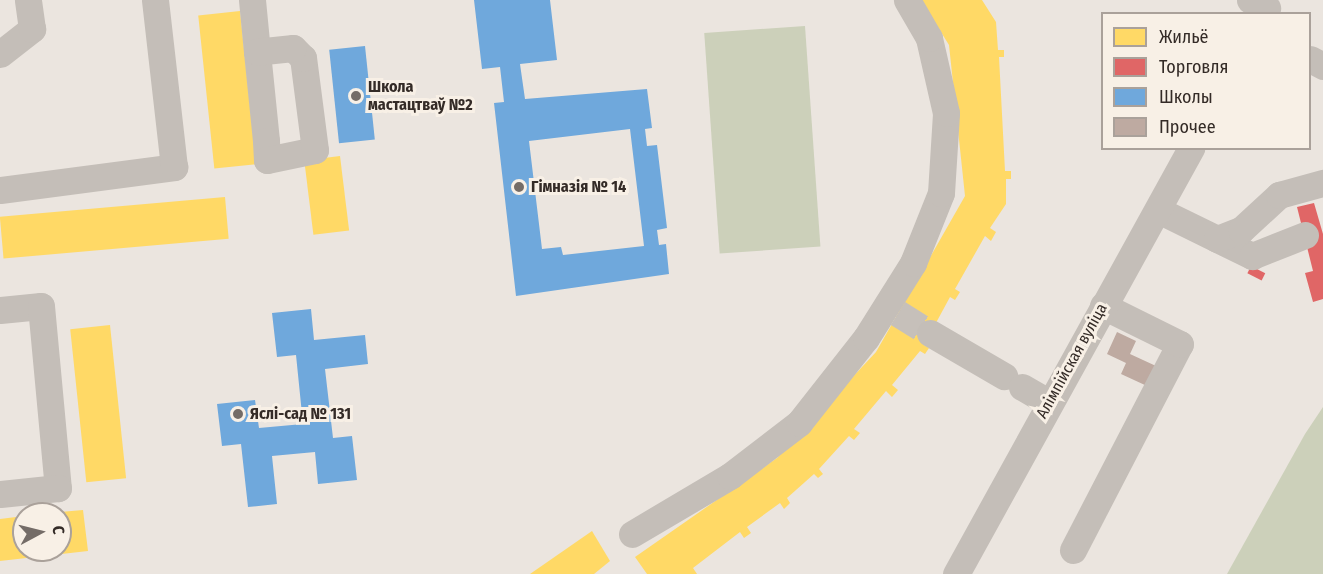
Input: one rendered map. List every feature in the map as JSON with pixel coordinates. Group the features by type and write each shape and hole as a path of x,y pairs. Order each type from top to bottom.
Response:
{"street":[{"path":"0,54 32,29 28,0"},
{"path":"0,190 174,167 156,0"},
{"path":"252,0 256,52"},
{"path":"632,534 730,476 799,423 892,310 941,193 946,112 928,38 907,0"},
{"name":"Алімпійская вуліца","path":"956,574 1048,402 1190,150"},
{"path":"1217,239 1241,230 1279,195 1323,183"},
{"path":"1158,210 1252,256 1316,231"},
{"path":"0,310 41,306 58,488 0,494"},
{"path":"1073,550 1180,344 1103,306"},
{"path":"930,333 1048,402"}],"green space":[{"path":"805,26 820,246 720,254 704,33"},
{"path":"1323,407 1323,574 1227,574 1305,434"}],"building: Жильё":[{"path":"921,0 982,0 996,22 998,50 1004,50 1004,57 999,57 1005,171 1011,171 1011,179 1006,179 1006,204 990,228 996,232 991,241 985,236 955,289 960,292 955,300 950,297 924,345 929,348 925,354 920,351 892,385 898,390 892,397 886,391 854,429 860,433 854,440 849,436 819,469 823,474 818,478 814,474 787,498 790,503 784,509 780,503 747,527 751,533 744,538 740,532 693,568 697,574 647,574 635,557 777,458 876,352 965,196 949,45"},
{"path":"240,11 256,164 214,169 198,15"},
{"path":"340,156 349,230 313,235 304,160"},
{"path":"225,197 229,239 4,259 0,217"},
{"path":"110,325 126,478 86,482 70,329"},
{"path":"83,510 88,551 72,553 72,511"},
{"path":"12,518 12,560 0,561 0,519"},
{"path":"592,531 610,561 594,574 530,574"}],"building: Торговля":[{"path":"1314,203 1323,234 1323,299 1313,302 1305,273 1313,271 1297,207"},
{"path":"1251,266 1265,273 1262,280 1247,273"}],"building: Школы":[{"name":"Гімназія № 14","path":"474,0 550,0 557,60 520,64 525,99 647,89 652,128 645,129 647,146 657,145 667,228 657,230 659,245 666,244 669,274 516,296 494,103 504,102 500,67 482,69","holes":["630,129 644,246 563,255 561,247 542,249 529,141"]},
{"path":"365,46 375,139 339,143 329,50"},
{"name":"Яслі-сад № 131","path":"311,309 314,340 365,335 368,364 325,369 333,438 352,436 357,480 318,484 315,452 272,456 277,504 248,507 241,444 222,446 217,404 255,400 259,428 303,424 296,355 277,357 272,313"}],"building: Прочее":[{"path":"1117,332 1136,341 1130,354 1156,366 1147,386 1121,374 1126,363 1107,354"}],"tunnel":[{"path":"898,313 930,333"}],"place":[{"name":"Школа мастацтваў №2","path":"356,96"},
{"name":"Гімназія № 14","path":"519,187"},
{"name":"Яслі-сад № 131","path":"238,414"}]}
